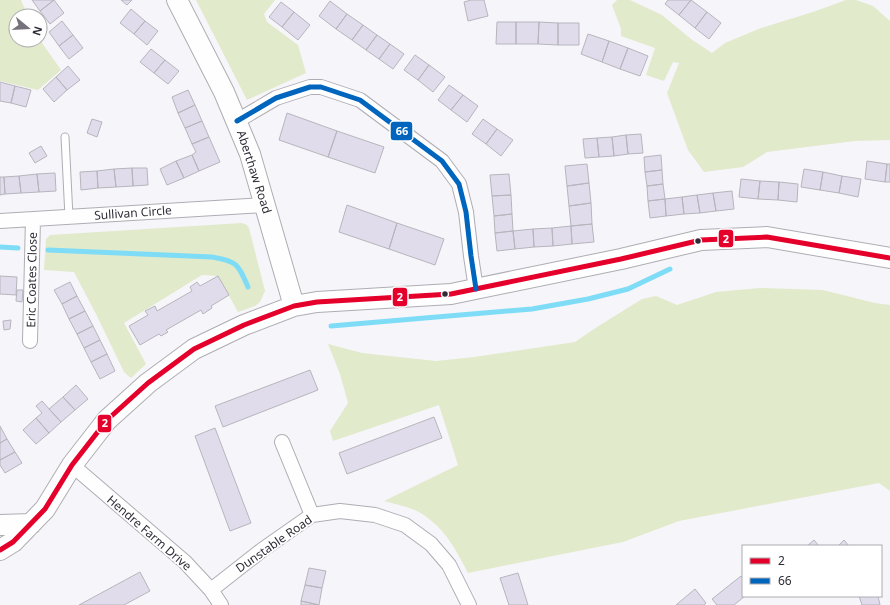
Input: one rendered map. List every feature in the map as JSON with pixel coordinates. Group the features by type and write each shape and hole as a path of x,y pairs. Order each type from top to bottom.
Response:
{"street":[{"name":"Aberthaw Road","path":"177,0 237,121 250,154 294,306"},
{"path":"237,121 276,98 310,87 321,87 360,100 442,161 459,184 466,212 470,256 476,289"},
{"name":"Sullivan Circle","path":"0,221 266,205"},
{"name":"Eric Coates Close","path":"30,341 33,219"},
{"path":"0,550 13,542 45,508 72,466 107,420 148,383 194,349 244,325 294,306 317,302 451,294 621,259 700,240 767,237 890,258"},
{"path":"282,442 312,515"},
{"name":"Hendre Farm Drive","path":"72,466 185,562 211,590 221,605"},
{"name":"Dunstable Road","path":"211,590 262,550 312,515 340,511 375,515 405,526 431,544 449,565 468,605"},
{"path":"0,525 31,524"}],"lane":[{"path":"65,137 69,217"}],"green space":[{"path":"0,0 21,0 24,8 8,8 8,48 46,48 61,70 38,90 0,81"},
{"path":"196,0 275,0 264,14 267,22 298,45 306,73 247,100"},
{"path":"617,0 630,0 662,15 691,39 712,53 725,43 761,28 846,0 856,0 873,6 890,21 890,140 855,141 767,152 743,167 704,172 688,150 667,93 679,63 673,62 664,81 646,75 655,48 621,36 621,29 612,5"},
{"path":"242,223 247,225 249,228 265,291 260,302 255,306 238,312 218,276 202,275 124,323 146,364 131,378 124,372 74,272 44,270 46,239 50,235"},
{"path":"760,288 823,290 875,303 890,305 890,491 879,483 679,521 623,542 468,573 452,544 436,525 419,512 384,501 458,465 439,405 333,441 330,431 348,403 340,374 328,344 362,353 436,361 474,357 575,342 642,299 656,296 677,305 716,292"}],"building":[{"path":"32,0 54,0 44,8 38,8"},
{"path":"54,0 64,13 50,24 48,21 48,8 44,8"},
{"path":"121,0 132,0 127,5"},
{"path":"471,0 484,0 488,16 468,21 464,2"},
{"path":"668,0 691,0 679,15 665,4"},
{"path":"691,0 707,12 695,28 679,15"},
{"path":"330,1 347,14 336,29 319,16"},
{"path":"281,2 294,12 282,27 269,17"},
{"path":"131,9 145,21 134,34 120,23"},
{"path":"294,12 310,25 298,40 282,27"},
{"path":"707,12 721,23 709,39 695,28"},
{"path":"347,14 363,25 352,40 336,29"},
{"path":"62,21 73,35 59,46 49,32"},
{"path":"145,21 158,31 147,45 134,34"},
{"path":"497,22 516,22 516,44 496,44"},
{"path":"516,22 539,22 538,44 516,44"},
{"path":"539,22 558,23 558,45 538,44"},
{"path":"558,23 579,23 579,45 558,45"},
{"path":"363,25 377,35 366,50 352,40"},
{"path":"588,34 609,41 602,62 581,54"},
{"path":"73,35 83,48 69,59 59,46"},
{"path":"377,35 390,44 379,59 366,50"},
{"path":"609,41 628,48 620,69 602,62"},
{"path":"390,44 404,54 393,69 379,59"},
{"path":"628,48 648,56 640,76 620,69"},
{"path":"151,49 165,60 154,73 140,62"},
{"path":"415,55 429,65 418,80 404,70"},
{"path":"165,60 179,71 168,84 154,73"},
{"path":"429,65 445,77 433,92 418,80"},
{"path":"68,66 80,80 67,90 56,77"},
{"path":"56,77 67,90 54,102 43,89"},
{"path":"0,82 15,86 11,103 0,101"},
{"path":"449,85 463,95 451,110 438,100"},
{"path":"15,86 31,90 26,107 11,103"},
{"path":"188,90 195,105 178,113 172,97"},
{"path":"463,95 478,106 467,122 451,110"},
{"path":"195,105 202,121 185,128 178,113"},
{"path":"287,113 337,131 328,157 279,140"},
{"path":"92,119 102,122 97,137 87,133"},
{"path":"483,119 497,129 486,144 472,134"},
{"path":"202,121 209,137 192,144 185,128"},
{"path":"497,129 513,140 501,156 486,144"},
{"path":"337,131 384,147 375,173 328,157"},
{"path":"641,134 643,153 628,154 626,135"},
{"path":"626,135 628,154 614,156 612,137"},
{"path":"209,137 220,162 199,171 192,155 196,152 192,144"},
{"path":"612,137 614,156 599,157 597,138"},
{"path":"597,138 599,157 585,158 583,139"},
{"path":"41,146 47,156 35,163 29,153"},
{"path":"192,155 199,171 184,178 176,161"},
{"path":"661,155 662,170 645,172 644,157"},
{"path":"176,161 184,178 167,185 160,169"},
{"path":"867,161 887,164 885,182 865,179"},
{"path":"587,164 589,183 567,186 565,166"},
{"path":"887,164 890,164 890,182 885,182"},
{"path":"132,168 147,168 148,185 133,186"},
{"path":"132,168 133,186 116,187 114,169"},
{"path":"114,169 116,187 98,188 97,171"},
{"path":"804,169 823,172 820,190 801,187"},
{"path":"662,170 663,184 647,186 645,172"},
{"path":"97,171 98,188 81,190 80,172"},
{"path":"823,172 842,176 839,193 820,190"},
{"path":"55,173 56,191 39,192 37,174"},
{"path":"37,174 39,192 21,193 19,176"},
{"path":"509,174 511,195 492,196 490,175"},
{"path":"19,176 21,193 5,194 4,177"},
{"path":"842,176 861,179 858,197 839,193"},
{"path":"0,177 4,177 5,194 0,195"},
{"path":"741,179 760,181 758,199 739,197"},
{"path":"760,181 779,182 778,200 758,199"},
{"path":"779,182 798,184 797,202 778,200"},
{"path":"589,183 591,203 569,206 567,186"},
{"path":"663,184 665,199 648,201 647,186"},
{"path":"732,191 734,209 716,211 713,193"},
{"path":"713,193 716,211 700,213 697,195"},
{"path":"511,195 512,214 494,216 492,196"},
{"path":"697,195 700,213 684,214 682,197"},
{"path":"682,197 684,214 666,216 665,199"},
{"path":"665,199 666,216 650,218 648,201"},
{"path":"591,203 592,224 571,226 569,206"},
{"path":"347,205 397,223 389,249 339,232"},
{"path":"512,214 513,231 495,233 494,216"},
{"path":"397,223 444,239 435,265 389,249"},
{"path":"592,224 594,242 572,244 571,226"},
{"path":"571,226 572,244 553,246 552,228"},
{"path":"552,228 553,246 534,247 533,229"},
{"path":"533,229 534,247 515,249 513,231"},
{"path":"513,231 515,249 497,251 495,233"},
{"path":"0,276 17,277 16,295 0,294"},
{"path":"218,276 229,295 211,306 212,308 203,314 201,310 166,330 168,332 161,336 159,334 140,345 129,326 148,315 145,311 155,306 157,311 192,291 190,287 197,282 200,286"},
{"path":"70,282 77,296 62,304 54,290"},
{"path":"17,290 23,290 22,302 16,301"},
{"path":"77,296 85,311 69,319 62,304"},
{"path":"85,311 93,326 77,334 69,319"},
{"path":"11,320 10,329 4,330 3,321"},
{"path":"93,326 100,340 84,348 77,334"},
{"path":"100,340 107,354 91,362 84,348"},
{"path":"107,354 115,371 100,379 91,362"},
{"path":"310,370 318,390 223,427 215,406"},
{"path":"76,385 88,399 75,410 63,397"},
{"path":"63,397 75,410 61,422 49,409"},
{"path":"42,401 61,422 49,433 36,418 42,413 36,406"},
{"path":"434,417 442,438 347,474 339,453"},
{"path":"36,418 49,433 36,444 23,430"},
{"path":"0,426 7,439 0,443"},
{"path":"215,428 251,523 230,531 195,436"},
{"path":"7,439 15,452 0,460 0,443"},
{"path":"15,452 22,463 5,473 0,465 0,460"},
{"path":"814,540 818,545 808,545"},
{"path":"844,540 848,545 839,545"},
{"path":"309,568 326,571 322,588 305,585"},
{"path":"140,572 150,591 124,605 79,605"},
{"path":"518,573 528,605 509,605 500,578"},
{"path":"741,576 742,597 744,597 734,605 717,605 712,599"},
{"path":"305,585 322,588 319,605 301,601"},
{"path":"695,589 706,603 704,605 676,605"},
{"path":"859,597 878,597 880,605 862,605"},
{"path":"301,601 319,605 301,605"}],"waterway":[{"path":"0,247 18,248"},
{"path":"48,250 220,258 232,262 239,268 248,287"},
{"path":"331,326 532,309 588,299 628,289 670,269"}],"transit line":[{"name":"66","path":"237,121 276,98 310,87 321,87 360,100 442,161 459,184 466,212 476,289"},
{"name":"2","path":"0,550 13,542 45,509 72,465 107,420 148,383 194,349 244,325 294,306 317,302 451,294 621,259 701,240 767,237 890,258"}]}
